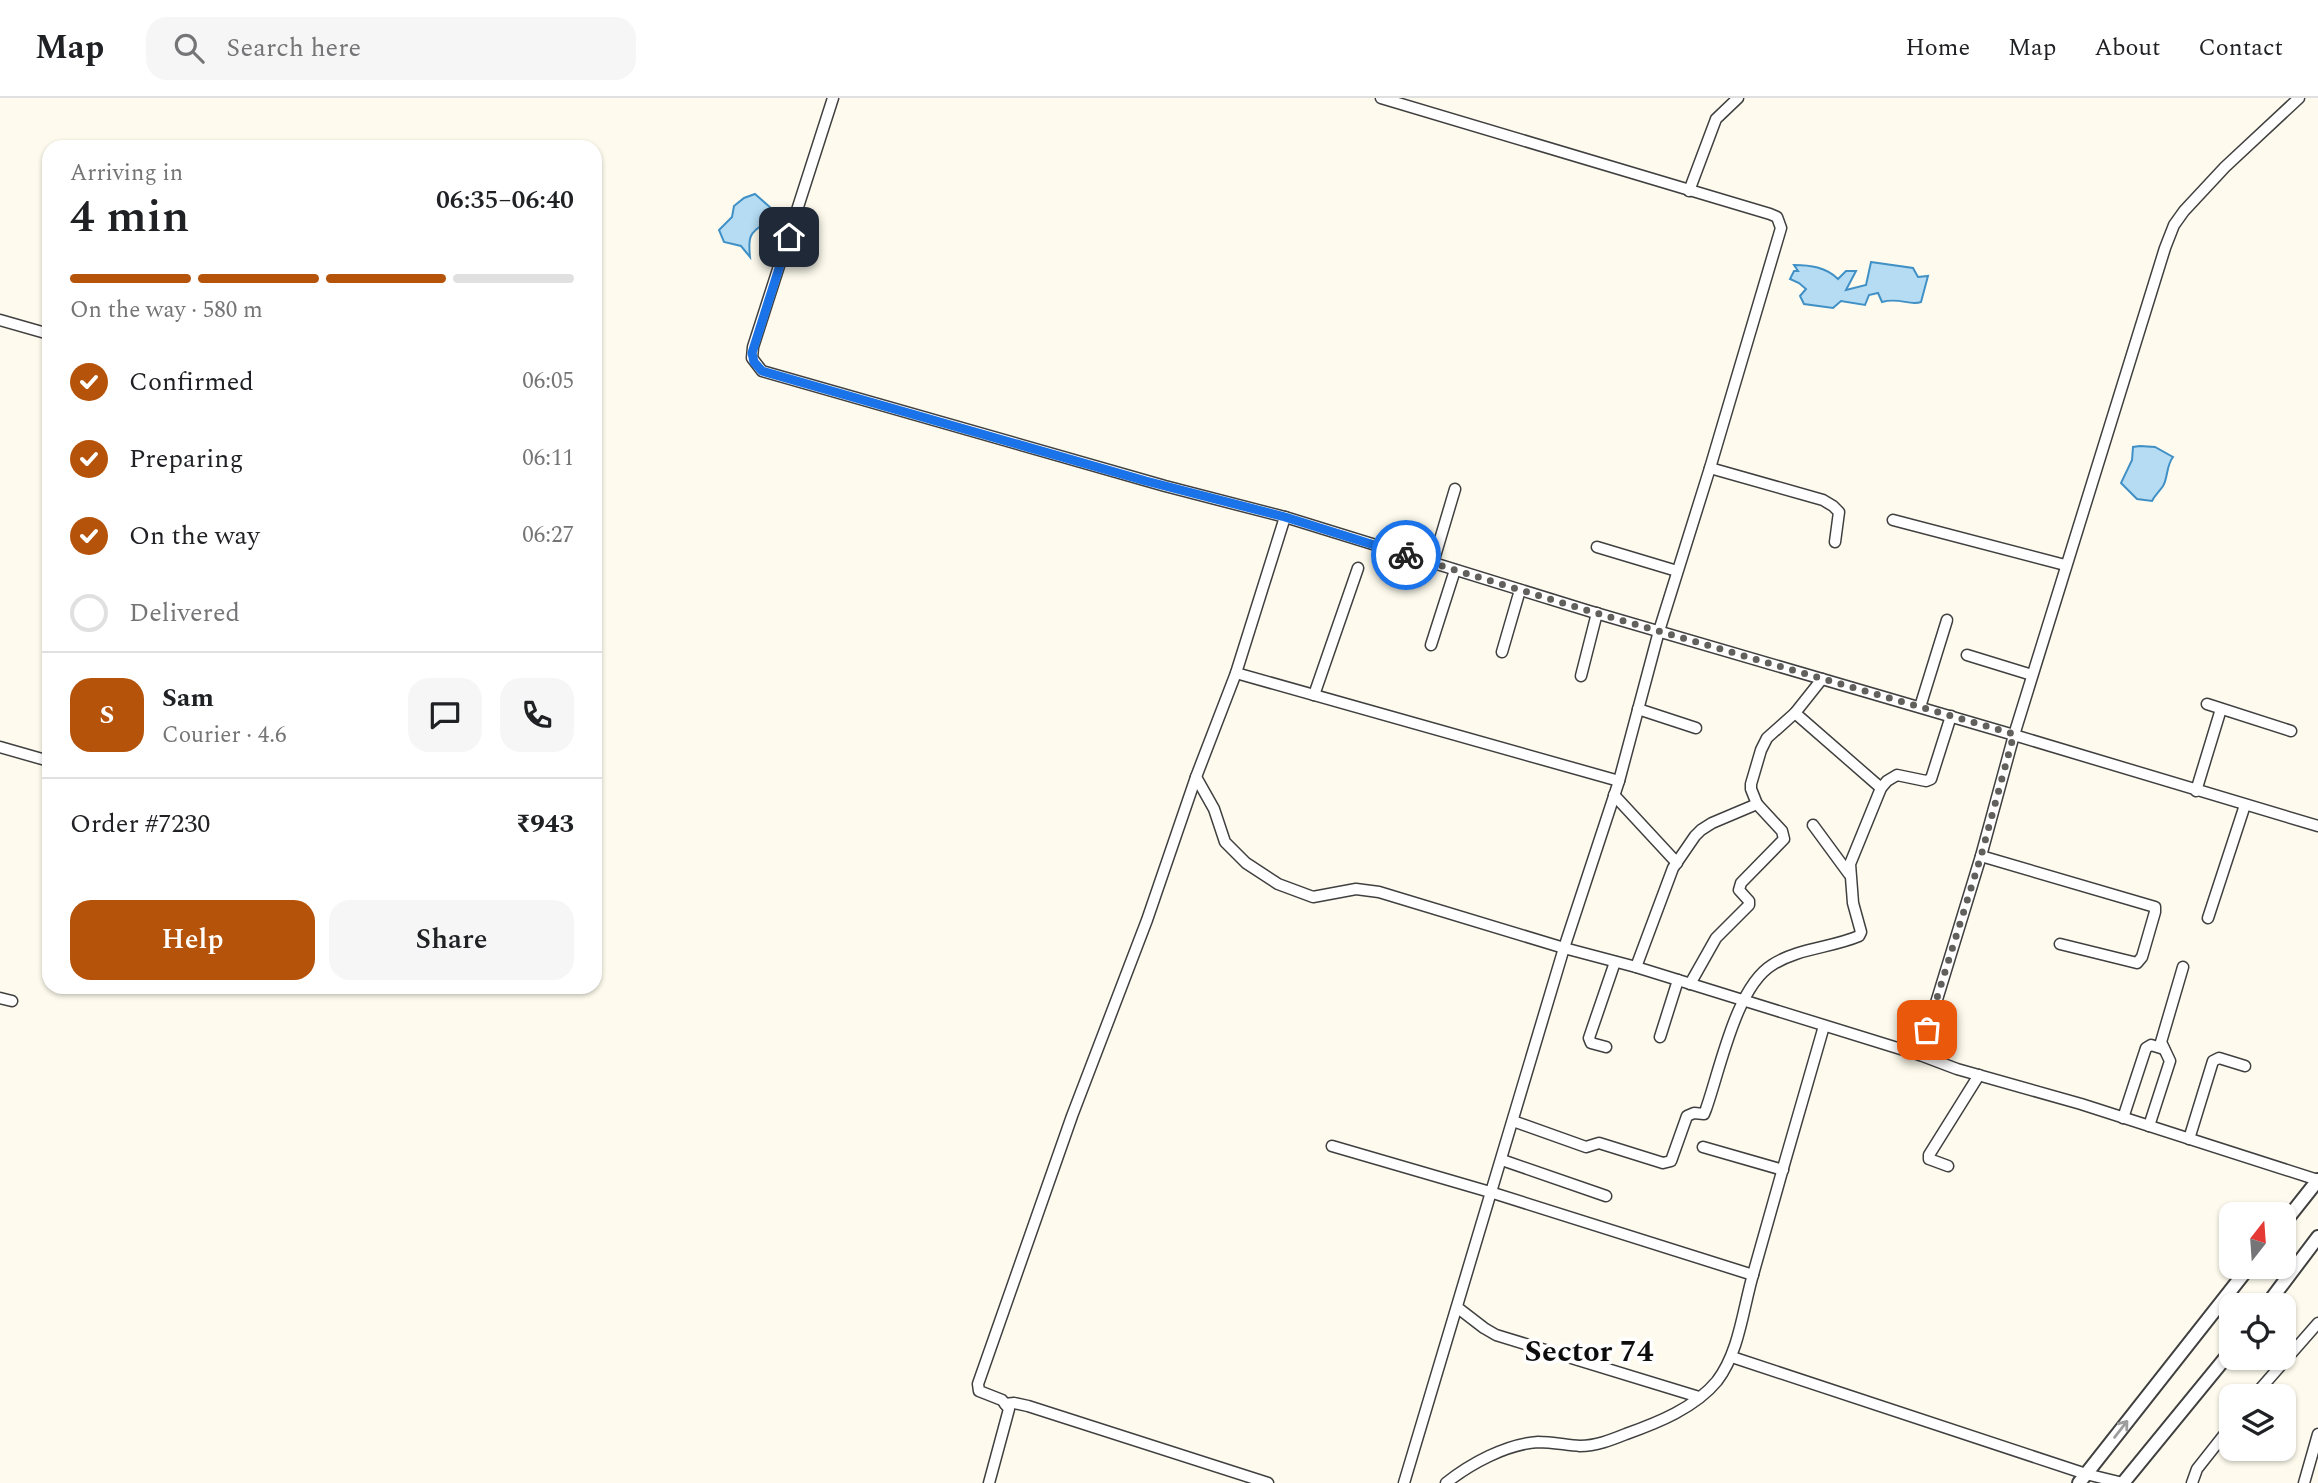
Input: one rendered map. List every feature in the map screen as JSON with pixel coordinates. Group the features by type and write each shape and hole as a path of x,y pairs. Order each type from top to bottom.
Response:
{"street":[{"path":"833,98 753,347 752,358 762,371 957,428 1285,517 1520,590 2318,826"},
{"path":"1381,98 1770,214 1780,222 1781,228 1659,631 1619,781 1564,948 1404,1483"},
{"path":"1689,191 1716,119 1738,98"},
{"path":"1920,1055 2065,565 2174,225 2225,167 2299,98"},
{"path":"0,320 42,332"},
{"path":"1710,468 1823,500 1839,513 1835,542"},
{"path":"1433,563 1455,489"},
{"path":"989,1483 1009,1409 1002,1401 979,1391 978,1384 1067,1129 1147,920 1196,777 1236,673 1285,517"},
{"path":"1893,520 2065,565"},
{"path":"1597,547 1677,572"},
{"path":"1314,695 1358,568"},
{"path":"1431,645 1455,570"},
{"path":"1502,652 1520,590"},
{"path":"1581,676 1597,613"},
{"path":"1920,707 1947,620"},
{"path":"1967,655 2032,675"},
{"path":"1236,673 1619,781"},
{"path":"1690,984 1716,938 1749,905 1739,890 1741,883 1784,839 1782,831 1757,804 1751,789 1761,750 1767,738 1795,713 1822,679"},
{"path":"2207,704 2291,731"},
{"path":"1639,709 1696,728"},
{"path":"2196,791 2221,709"},
{"path":"1795,713 1881,788"},
{"path":"1513,1121 1586,1147 1599,1143 1663,1163 1671,1161 1687,1116 1694,1113 1704,1114 1706,1110 1742,1000 1771,965 1858,936 1861,932 1853,903 1850,864 1881,788 1887,780 1897,775 1926,781 1931,779 1951,716"},
{"path":"0,747 42,759"},
{"path":"1196,777 1214,809 1225,842 1246,863 1278,884 1313,897 1356,889 1379,892 1636,967 2318,1180 2296,1208"},
{"path":"1614,795 1677,863"},
{"path":"1636,967 1660,900 1677,863 1701,830 1757,804"},
{"path":"2208,918 2245,805"},
{"path":"1813,825 1849,874"},
{"path":"1981,856 2155,907 2142,957 2137,962 2060,944"},
{"path":"1606,1047 1591,1043 1589,1038 1615,962"},
{"path":"2149,1126 2170,1061 2161,1042 2183,967"},
{"path":"1660,1037 1678,980"},
{"path":"0,998 12,1000"},
{"path":"1446,1483 1472,1466 1513,1447 1537,1442 1581,1446 1597,1444 1650,1425 1674,1414 1716,1382 1732,1357 1752,1275 1824,1026"},
{"path":"2123,1118 2146,1048 2151,1045 2164,1049"},
{"path":"2189,1139 2213,1062 2219,1058 2245,1066"},
{"path":"1948,1166 1933,1162 1929,1159 1929,1154 1979,1076"},
{"path":"1332,1146 1490,1192 1752,1275"},
{"path":"1703,1147 1783,1170"},
{"path":"1502,1160 1606,1196"},
{"path":"2276,1293 2318,1237"},
{"path":"2082,1478 2240,1279"},
{"path":"1458,1308 1496,1335 1699,1397"},
{"path":"2265,1384 2318,1324"},
{"path":"1732,1357 2082,1478 2123,1483 2219,1366"},
{"path":"1005,1404 1028,1406 1268,1483"},
{"path":"2304,1483 2318,1434"},
{"path":"2192,1483 2197,1469 2219,1441"}],"water":[{"path":"755,194 772,209 766,223 751,236 750,257 741,246 724,242 719,230 732,217 734,206"},
{"path":"1871,262 1913,268 1918,277 1928,276 1921,302 1882,302 1878,293 1869,295 1865,305 1841,301 1833,308 1804,304 1800,296 1806,289 1790,279 1794,271 1798,271 1794,265 1817,268 1838,279 1846,271 1856,271 1846,290 1866,285"},
{"path":"2133,447 2155,447 2173,457 2165,483 2152,501 2137,499 2121,483 2132,460"}],"way so far":[{"path":"1406,555 2014,734 1981,856 1927,1030"}],"district":[{"name":"Sector 74","path":"1589,1352"}],"route":[{"path":"789,237 753,347 752,358 762,371 1146,481 1285,517 1406,555"}]}
